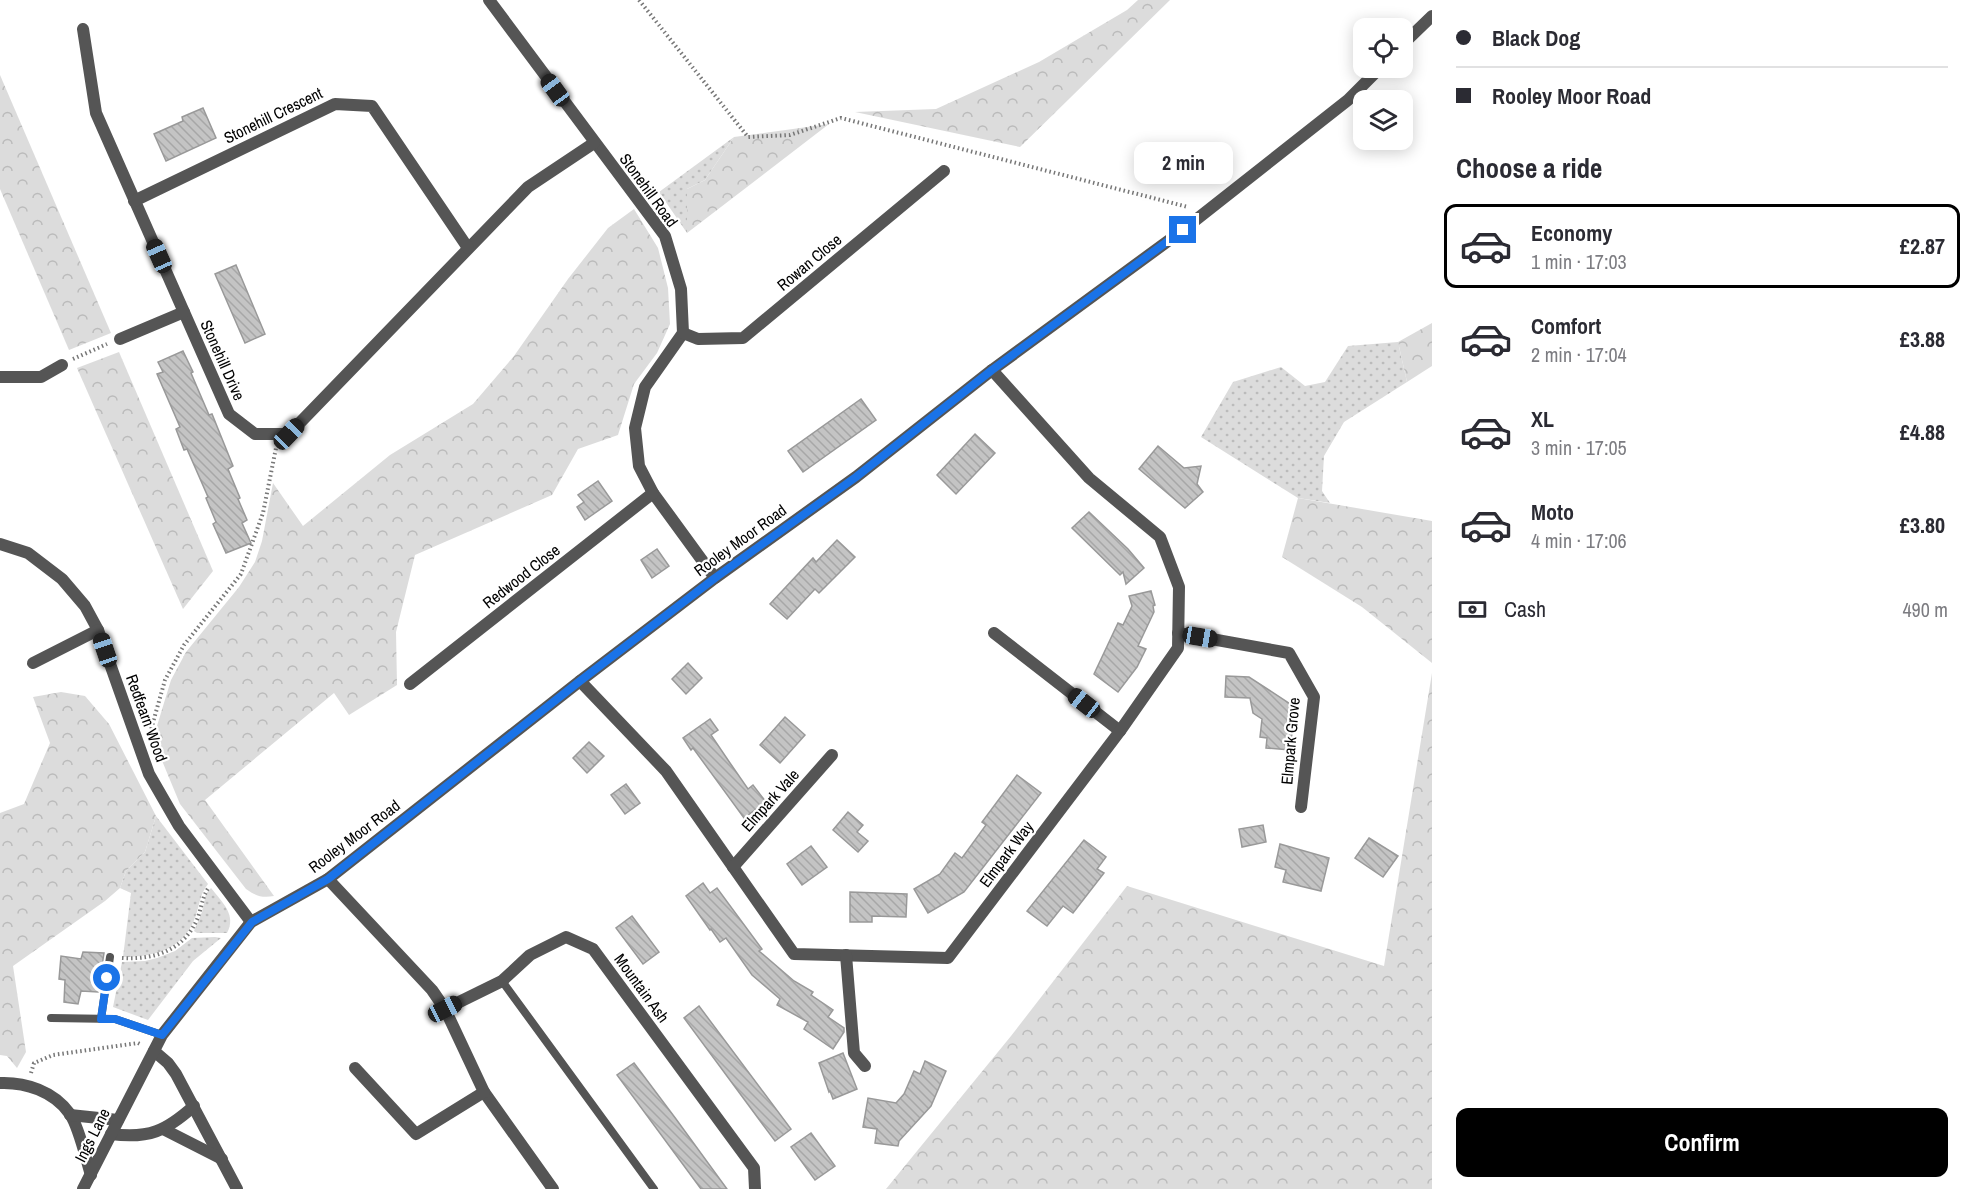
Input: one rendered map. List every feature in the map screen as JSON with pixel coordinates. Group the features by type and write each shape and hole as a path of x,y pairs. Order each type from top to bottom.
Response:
{"street":[{"name":"Stonehill Road","path":"489,0 665,236 681,289 683,333"},
{"path":"1413,34 1432,16"},
{"name":"Stonehill Drive","path":"83,29 96,112 229,414 255,434 279,434"},
{"name":"Rooley Moor Road","path":"131,1095 162,1035 252,922 328,879 715,578 856,477 992,370 1206,212 1348,100 1370,78"},
{"name":"Stonehill Crescent","path":"134,201 335,104 372,106 468,248"},
{"path":"279,434 289,434 528,187 594,143"},
{"name":"Rowan Close","path":"683,333 698,339 743,338 944,171"},
{"path":"120,339 184,312"},
{"path":"683,333 645,387 635,428 639,466 653,493 715,578"},
{"path":"0,377 41,376 62,365"},
{"name":"Elmpark Way","path":"580,681 666,771 794,954 948,958 1120,731 1178,648 1179,587 1160,537 1089,477 992,370"},
{"name":"Redwood Close","path":"410,684 653,493"},
{"name":"Redfearn Wood","path":"0,544 28,553 62,579 85,606 98,630 149,774 179,826 252,922"},
{"path":"33,663 98,630"},
{"path":"994,633 1120,731"},
{"name":"Elmpark Grove","path":"1178,633 1289,653 1314,697 1301,807"},
{"name":"Elmpark Vale","path":"733,867 832,755"},
{"path":"328,879 432,990 445,1009 484,1092 553,1189"},
{"name":"Mountain Ash","path":"445,1009 502,981 530,955 566,937 593,949 754,1168 755,1189"},
{"path":"846,955 854,1053 865,1066"},
{"path":"154,1051 168,1063 176,1074 237,1189"},
{"path":"355,1068 416,1134 484,1092"},
{"path":"0,1083 27,1085 51,1097 70,1115 91,1175"},
{"name":"Ings Lane","path":"83,1189 131,1095"},
{"path":"111,1134 140,1134 165,1130 194,1106"},
{"path":"70,1115 118,1120"},
{"path":"165,1130 223,1160"}],"lane":[{"path":"101,1019 110,957"},
{"path":"502,981 654,1189"},
{"path":"51,1018 115,1019 162,1035"}],"path":[{"path":"639,0 748,137 790,135 841,118 1206,212"},
{"path":"62,365 120,339"},
{"path":"140,748 152,731 165,680 184,645 241,574 262,513 279,434"},
{"path":"110,957 142,959 174,948 189,935 199,915 204,894 219,879"},
{"path":"27,1085 34,1063 53,1055 138,1043 154,1051"}],"green space":[{"path":"1138,0 1170,0 1020,147 855,112 936,109 1039,62 1127,10"},
{"path":"0,75 111,333 69,350 0,189"},
{"path":"829,124 687,233 687,189 705,180 734,137"},
{"path":"734,137 705,180 687,189 687,233 659,192"},
{"path":"634,209 658,248 668,288 670,324 657,353 634,384 618,435 578,449 552,495 415,555 396,632 397,685 349,715 334,693 205,800 274,896 263,897 253,893 246,889 180,804 153,739 171,680 186,652 239,587 255,562 262,541 273,483 303,526 390,455 473,404 514,356 568,279 608,228"},
{"path":"1432,323 1432,366 1407,382 1398,342"},
{"path":"1398,342 1407,382 1344,422 1324,456 1322,491 1330,503 1298,498 1201,437 1233,382 1281,367 1305,386 1325,382 1348,346"},
{"path":"119,352 213,571 183,609 77,368"},
{"path":"1298,498 1432,521 1432,663 1362,607 1282,557"},
{"path":"1432,673 1432,1189 886,1189 1011,1036 1127,886 1384,966"},
{"path":"61,692 85,696 109,724 156,816 145,852 126,871 120,888 13,966 26,1052 17,1068 7,1056 0,1055 0,813 24,804 50,743 33,697"},
{"path":"156,816 208,884 191,927 177,943 157,953 123,957 131,893 120,888 126,871 145,852"},
{"path":"211,888 227,909 230,926 227,933 197,933 194,931 206,894"},
{"path":"192,938 221,938 193,961 148,1020 113,1007 122,962 157,958 175,951"}],"building":[{"path":"203,108 216,138 166,161 154,134 183,121 182,117"},
{"path":"236,265 265,334 245,343 215,274"},
{"path":"183,351 233,466 228,469 247,520 242,523 251,543 226,553 213,524 216,522 206,498 208,497 187,449 184,450 176,429 180,427 157,374 163,372 158,362"},
{"path":"861,399 876,420 803,472 788,451"},
{"path":"975,434 995,453 956,494 937,475"},
{"path":"1158,446 1184,468 1201,466 1197,484 1203,492 1185,508 1139,469"},
{"path":"598,481 612,501 585,520 577,507 584,502 578,495"},
{"path":"1089,512 1128,549 1144,568 1126,584 1123,572 1120,575 1072,528"},
{"path":"837,540 855,557 819,593 815,589 787,619 770,604 813,558 816,562"},
{"path":"657,549 669,566 652,578 641,560"},
{"path":"1151,591 1155,605 1153,606 1154,612 1138,646 1146,649 1137,667 1118,692 1094,674 1118,623 1123,625 1132,606 1129,596"},
{"path":"688,663 702,678 686,694 672,679"},
{"path":"1226,676 1249,677 1295,707 1290,750 1266,748 1267,738 1260,737 1262,719 1253,713 1250,698 1225,697"},
{"path":"785,717 805,735 780,763 760,745"},
{"path":"710,719 718,730 711,735 748,789 753,785 766,802 744,818 693,748 691,750 683,738"},
{"path":"589,742 604,756 587,773 573,758"},
{"path":"1017,775 1041,793 964,892 928,913 914,889 940,874 955,853 962,858 986,825 982,822"},
{"path":"626,784 640,803 625,814 611,795"},
{"path":"848,812 863,825 857,832 868,841 858,852 833,830"},
{"path":"1263,825 1266,842 1242,847 1239,829"},
{"path":"1369,838 1398,856 1383,877 1355,858"},
{"path":"1084,840 1106,857 1097,869 1104,873 1073,913 1063,906 1047,926 1027,911"},
{"path":"1280,844 1329,858 1321,891 1283,882 1286,870 1275,867"},
{"path":"811,846 827,867 802,885 787,864"},
{"path":"703,883 710,893 717,888 762,949 759,951 794,981 813,992 811,995 833,1010 828,1017 844,1028 844,1032 833,1049 804,1029 808,1022 777,1005 780,999 752,975 726,938 720,942 710,930 686,896"},
{"path":"850,892 907,894 906,917 872,916 872,922 850,922"},
{"path":"632,916 659,952 643,964 616,928"},
{"path":"83,952 104,953 98,992 81,991 78,1004 64,1002 65,980 59,979 61,956 81,959"},
{"path":"699,1006 791,1129 775,1141 684,1018"},
{"path":"843,1053 857,1089 833,1099 819,1063"},
{"path":"925,1061 946,1071 931,1106 899,1141 898,1146 875,1143 877,1129 863,1127 868,1098 896,1103 904,1094 914,1071 920,1074"},
{"path":"634,1063 727,1189 701,1189 617,1075"},
{"path":"811,1133 835,1166 815,1180 791,1147"}],"route":[{"path":"107,978 101,1019 115,1019 162,1035 252,922 328,879 715,578 856,477 992,370 1183,230"}]}
